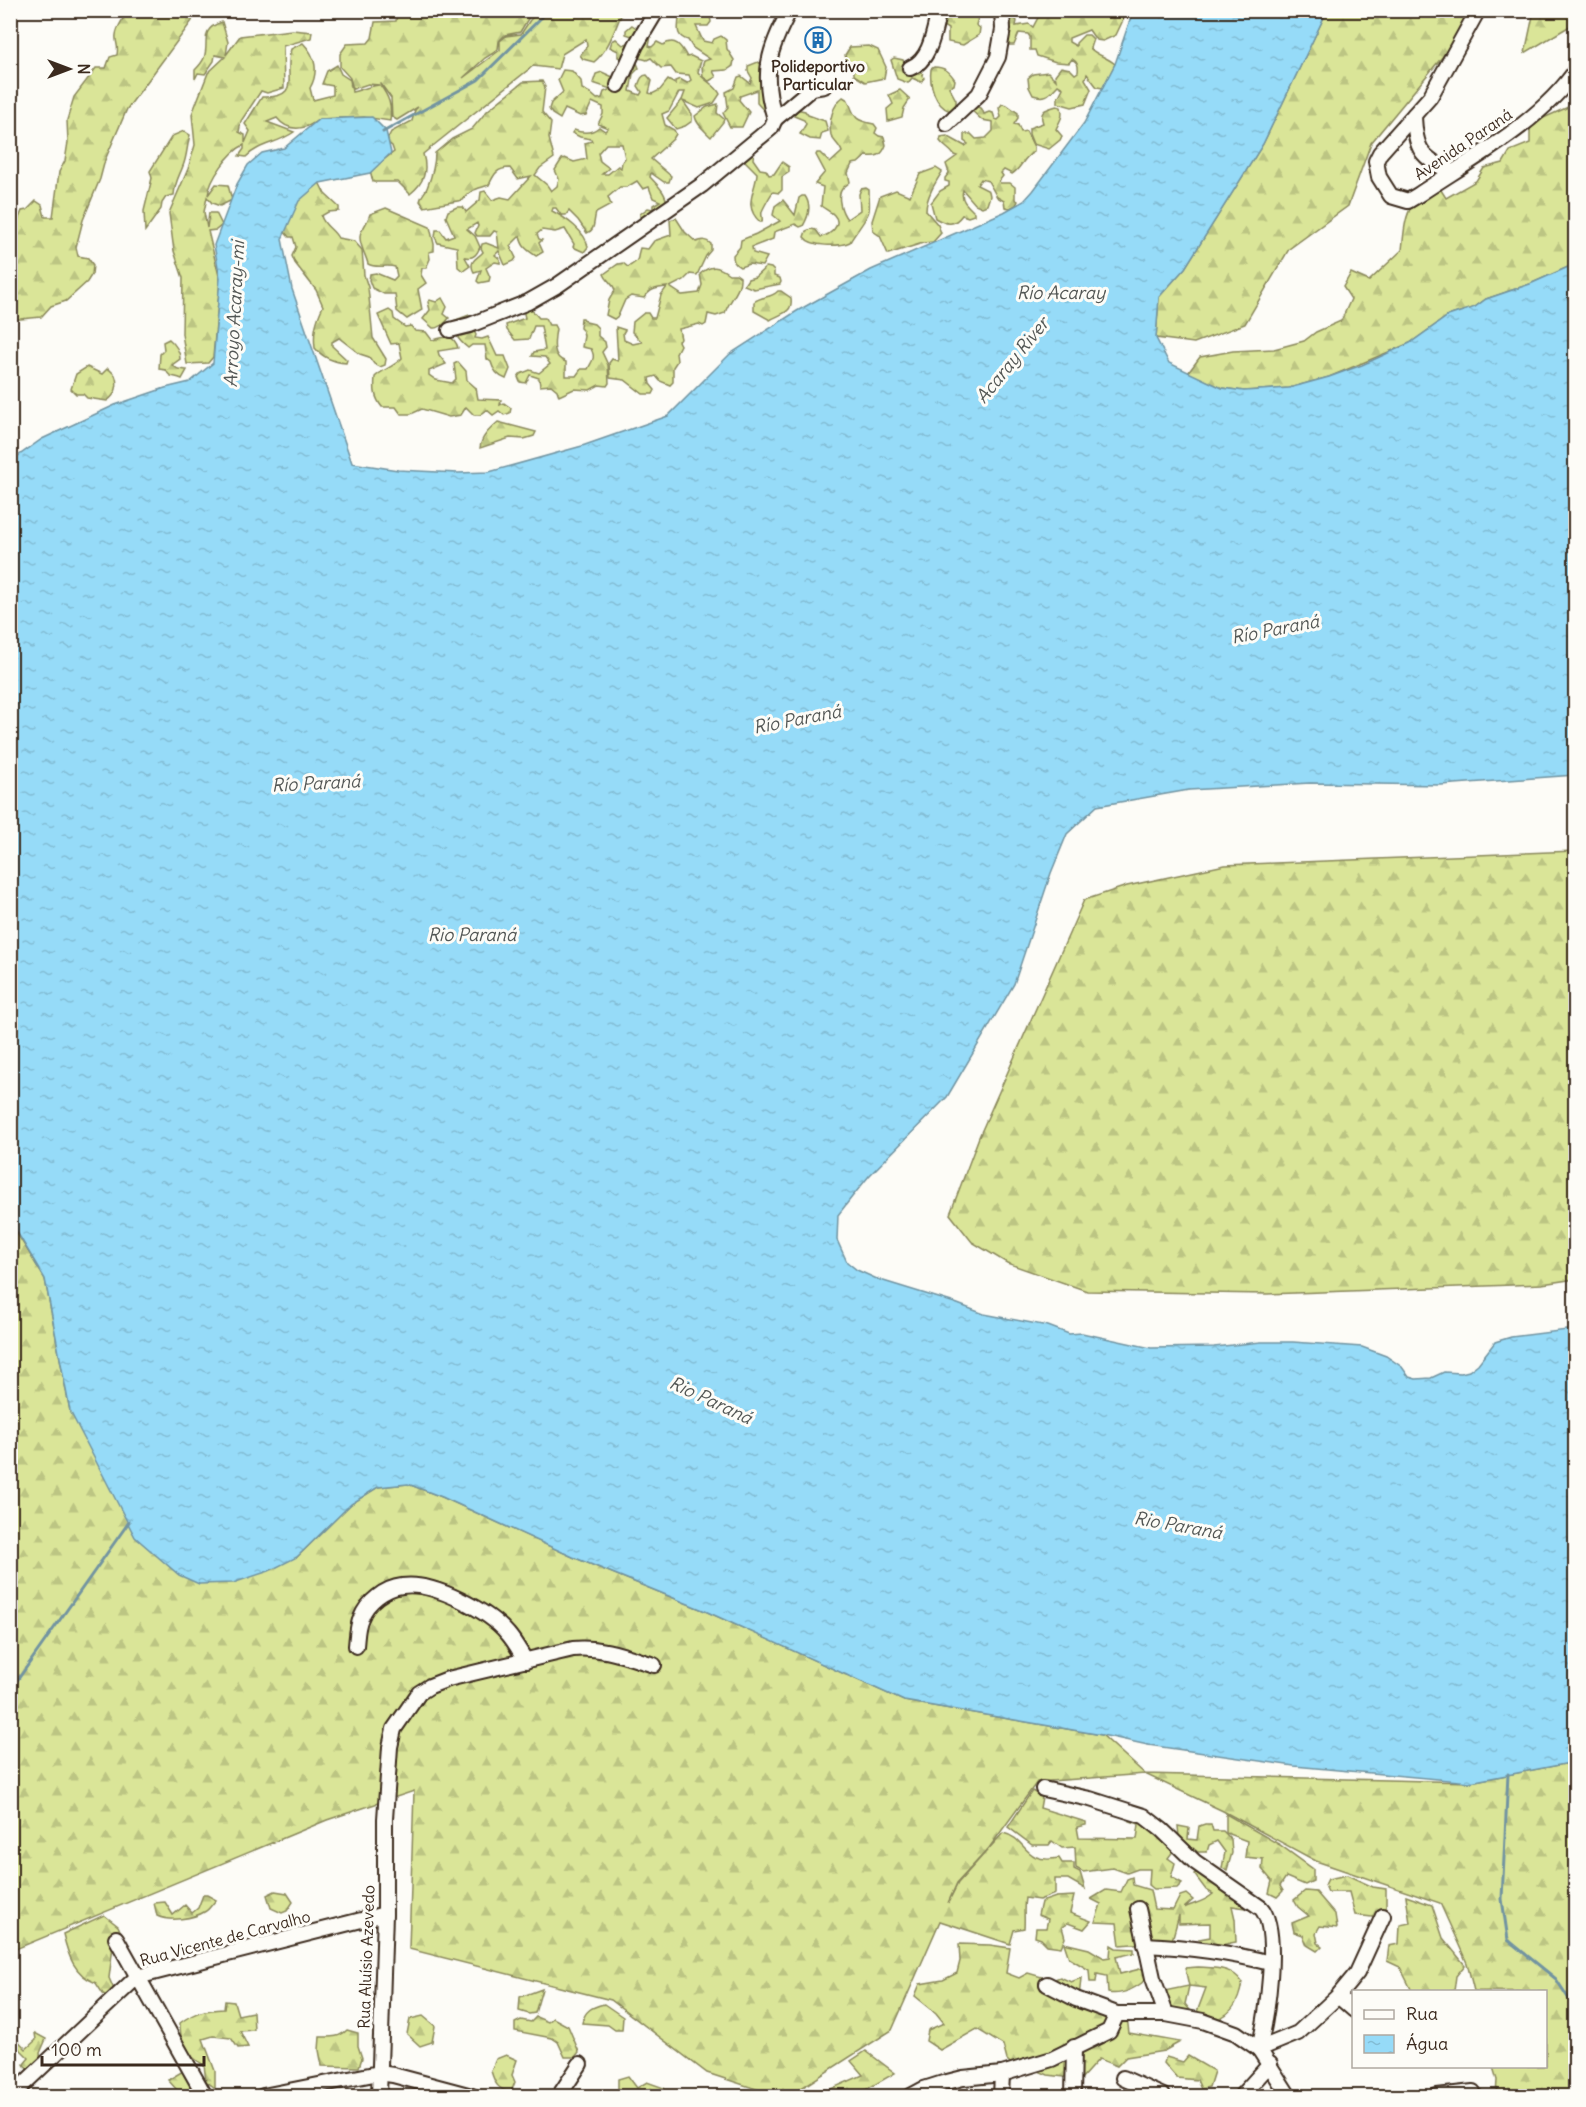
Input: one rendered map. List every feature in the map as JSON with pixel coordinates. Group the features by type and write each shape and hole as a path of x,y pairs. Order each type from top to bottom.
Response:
{"street":[{"path":"618,85 636,45 657,10"},
{"path":"775,119 771,107 768,57 772,44 790,10"},
{"path":"910,68 917,65 926,53 939,10"},
{"path":"946,124 979,94 998,57 1003,29 1002,10"},
{"name":"Avenida Paraná","path":"1478,10 1430,97 1380,153 1376,161 1379,177 1391,196 1408,201 1522,125 1563,88 1575,70"},
{"path":"450,330 470,325 528,302 558,285 702,185 771,128 775,119 813,88 824,86"},
{"path":"1414,115 1415,137 1422,154 1434,164 1452,172"},
{"path":"356,1646 361,1618 371,1603 386,1591 404,1586 443,1593 478,1609 507,1633 526,1661"},
{"name":"Rua Aluísio Azevedo","path":"379,2097 386,1914 386,1819 390,1747 394,1729 419,1693 448,1679 586,1648 607,1650 654,1665"},
{"path":"1043,1789 1144,1816 1195,1862 1266,1913 1270,1926 1269,1994 1259,2049"},
{"path":"1138,1909 1153,1978 1166,2014"},
{"name":"Rua Vicente de Carvalho","path":"10,2097 138,1977 386,1914"},
{"path":"1259,2049 1298,2033 1338,1996 1357,1973 1383,1916"},
{"path":"116,1938 205,2097"},
{"path":"1145,1945 1203,1948 1270,1963"},
{"path":"1047,1984 1076,1999 1117,2014 1166,2014 1219,2026 1236,2033 1259,2049 1289,2097"},
{"path":"1338,1996 1352,2009"},
{"path":"911,2097 924,2089 963,2078 1002,2074 1052,2059 1109,2031 1117,2014"},
{"path":"1073,2097 1074,2047"},
{"path":"559,2097 580,2064"},
{"path":"1241,2097 1270,2064"},
{"path":"263,2097 379,2073 472,2097"},
{"path":"1001,2097 1002,2074"},
{"path":"1123,2078 1163,2097"},
{"path":"1437,2097 1473,2092"}],"green space":[{"path":"127,10 195,11 192,21 127,109 105,160 100,179 83,220 76,247 78,256 88,258 93,265 92,274 87,282 66,301 51,306 41,317 11,320 11,232 22,211 27,210 36,201 42,205 45,217 53,217 59,172 65,161 68,142 67,120 74,97 96,68 106,68 110,57 117,55 117,32"},
{"path":"426,10 538,11 529,17 520,32 505,35 499,41 498,49 463,78 500,50 500,41 506,36 521,34 539,11 552,15 555,11 623,11 608,45 594,62 583,59 580,55 587,46 586,39 562,54 558,69 533,66 423,154 424,176 419,186 410,194 398,182 373,182 370,170 394,152 392,146 386,142 391,132 412,121 418,107 397,120 392,117 391,98 381,84 389,101 390,121 364,117 319,119 302,128 286,126 277,118 267,122 294,132 251,152 246,157 239,156 244,145 232,154 212,181 208,195 216,184 228,185 232,200 220,206 212,203 207,197 204,212 207,228 209,213 216,213 222,225 216,230 208,231 220,280 213,357 208,363 187,364 182,334 183,278 174,251 169,213 188,169 195,145 192,114 208,73 225,57 215,55 214,61 205,74 198,73 195,79 195,70 206,52 207,33 222,22 228,42 226,55 240,36 292,30 312,32 311,38 283,46 284,88 267,93 261,91 241,121 239,132 245,135 245,143 250,131 245,124 262,97 283,94 287,89 291,49 303,43 311,53 315,64 315,76 310,88 313,100 333,95 333,86 322,84 327,71 337,65 341,74 350,80 352,92 379,85 368,84 353,89 350,78 340,67 340,54 347,44 368,43 372,38 375,22 396,21 397,11 419,14"},
{"path":"678,11 708,11 707,16 710,16 711,22 708,26 696,26 703,41 712,43 714,39 721,36 726,40 727,49 734,60 733,66 727,70 713,71 716,77 709,81 703,77 704,61 710,59 693,48 688,40 678,32"},
{"path":"959,11 968,11 972,16 978,18 976,25 980,28 979,35 963,45 948,42 948,29 940,24 943,18"},
{"path":"1057,11 1123,11 1123,20 1116,35 1103,41 1096,40 1089,30 1069,38 1069,42 1076,46 1084,35 1089,35 1093,39 1090,48 1115,64 1103,88 1097,87 1087,74 1085,79 1091,89 1085,104 1072,107 1058,103 1063,88 1058,85 1047,95 1041,97 1033,95 1028,78 1033,74 1048,72 1056,80 1055,75 1061,67 1070,69 1075,74 1078,72 1078,66 1075,61 1072,59 1069,63 1056,62 1037,56 1035,50 1030,50 1028,34 1019,33 1014,45 1006,45 1005,18 1013,16 1017,21 1016,26 1029,24 1033,27 1041,12 1049,15"},
{"path":"1327,11 1468,11 1453,44 1371,143 1348,206 1289,249 1245,324 1194,343 1156,338 1159,297 1185,268 1263,144"},
{"path":"1534,11 1575,11 1575,23 1525,53"},
{"path":"632,25 641,31 650,28 652,31 649,46 652,47 657,42 663,45 671,42 677,44 687,57 691,56 701,61 698,72 720,94 714,103 699,108 683,101 692,114 692,121 685,126 676,129 667,118 682,100 685,92 679,92 669,111 662,114 665,125 674,130 676,134 651,159 671,176 669,182 664,182 651,173 650,177 664,193 667,206 643,218 640,217 640,214 648,208 653,209 653,205 660,201 653,198 649,187 643,189 637,181 627,187 620,187 608,197 611,205 596,213 593,227 587,233 569,211 566,215 561,215 556,208 553,208 552,211 584,236 588,247 584,252 573,247 574,244 565,229 555,232 542,230 537,234 542,240 539,243 543,252 536,256 525,248 520,236 510,246 516,258 514,261 505,265 499,251 495,255 500,259 500,263 495,262 486,268 490,277 489,281 479,283 477,281 481,270 474,272 472,264 483,252 482,244 486,243 499,248 497,232 494,231 490,236 477,236 475,233 477,223 467,229 475,236 480,247 475,255 465,257 470,266 463,271 458,267 457,247 438,243 435,237 436,230 440,230 446,238 454,235 446,217 448,211 463,207 466,212 480,200 481,192 485,191 492,200 501,197 510,199 531,176 518,179 510,168 502,169 494,175 489,185 471,191 463,200 424,207 420,201 430,180 435,153 452,139 472,129 487,111 523,82 542,81 545,87 542,112 551,123 549,138 554,158 540,168 535,175 551,191 557,186 559,179 555,170 562,159 574,162 587,159 585,143 592,141 572,133 574,130 588,132 599,127 605,131 608,128 598,124 603,114 603,107 592,102 586,115 580,116 565,109 560,119 552,114 549,109 551,103 563,92 558,80 563,70 572,71 581,81 582,89 597,99 602,98 604,92 611,89 593,83 596,74 602,72 615,78 632,61 637,63 639,68 633,74 630,91 640,95 642,92 638,86 645,75 652,81 649,93 652,94 660,90 668,80 675,84 675,81 680,79 687,83 691,80 689,75 676,74 671,67 661,68 651,58 647,60 618,57 618,51 610,47 612,41 616,39 623,45 632,44 635,37 626,34 626,30","holes":["606,144 622,144 625,158 621,168 618,166 608,174 602,174 609,168 600,161 598,153"]},
{"path":"869,46 878,50 886,67 884,78 865,82 854,75 854,67 845,55 850,47"},
{"path":"894,58 903,60 905,65 922,72 924,78 921,82 912,78 908,83 897,79 891,60"},
{"path":"758,62 763,65 767,114 757,103 757,90 740,96 739,100 749,112 742,127 730,127 723,113 728,107 726,92 734,88 738,77 741,76 750,83 752,78 748,66"},
{"path":"934,67 947,70 955,80 954,85 949,87 956,100 956,108 950,111 940,104 934,94 931,69"},
{"path":"900,90 910,99 904,108 902,117 888,121 887,109 893,104 889,95"},
{"path":"843,97 848,100 856,117 874,124 877,128 875,133 884,137 886,145 879,155 866,156 858,163 852,164 848,173 850,182 840,192 840,205 847,219 860,210 861,189 869,190 868,214 850,242 832,245 813,243 804,237 806,231 816,230 821,237 831,232 837,222 834,215 821,206 823,187 815,184 825,172 816,155 820,153 830,163 842,152 831,135 830,125 834,109"},
{"path":"718,104 717,113 724,119 711,137 699,125 695,116 707,107"},
{"path":"1002,104 1018,113 1014,124 1018,125 1021,132 1026,131 1034,147 1034,152 1015,172 1012,174 1004,170 1001,173 1003,176 1000,183 1010,183 1015,187 1015,199 1018,201 1016,205 1010,208 1005,207 1004,201 997,197 988,181 981,179 977,185 989,191 987,205 982,207 975,204 963,190 963,200 974,215 968,217 962,215 953,223 935,218 931,203 940,191 949,186 949,182 945,181 949,173 946,164 957,156 940,141 941,137 947,136 965,146 968,144 964,141 964,134 971,134 976,139 986,138 993,131 993,122 982,120 970,109 976,106 982,109 984,114 993,113 995,119 998,120 1001,117 999,108"},
{"path":"1575,104 1575,264 1530,284 1486,299 1475,307 1448,316 1410,343 1329,377 1289,388 1244,391 1222,388 1188,373 1200,357 1233,351 1274,349 1304,341 1316,332 1341,321 1351,299 1343,287 1351,273 1369,281 1402,250 1409,211 1426,190 1436,182 1446,198 1476,181 1484,168 1503,163 1510,151 1530,143 1530,124"},
{"path":"1057,106 1062,110 1056,129 1062,136 1060,140 1049,149 1033,144 1029,128 1043,123 1043,113"},
{"path":"796,109 825,121 828,131 822,133 820,140 810,139 800,134 806,124 804,120 794,116"},
{"path":"184,131 190,135 174,195 166,197 161,209 145,231 144,211 152,178 150,171 172,136"},
{"path":"754,150 753,159 760,169 766,170 769,175 774,174 782,162 789,167 789,172 782,177 782,190 779,193 773,192 763,208 762,222 755,216 751,204 757,173 741,157"},
{"path":"936,168 942,172 929,195 926,211 938,225 941,233 933,242 888,254 880,236 873,231 872,221 880,196 896,190 910,196 920,174"},
{"path":"318,180 325,194 339,207 339,211 328,212 321,216 324,222 338,238 354,241 362,250 373,338 386,359 385,365 380,367 374,364 369,357 360,354 339,338 332,342 332,346 347,360 346,363 329,359 315,348 314,337 323,306 316,290 295,263 292,256 296,247 293,237 289,237 283,230 284,195"},
{"path":"805,196 809,207 803,226 795,224 774,232 773,239 752,247 753,253 767,257 762,266 749,264 740,267 736,265 733,255 740,247 741,240 780,221 773,215 775,206 783,200 795,215 799,198"},
{"path":"386,208 430,227 434,244 434,251 429,252 430,259 426,268 422,268 421,275 426,283 418,289 422,310 407,319 397,311 395,294 384,294 372,288 369,280 370,274 376,273 393,280 397,276 395,267 368,264 360,240 361,232 370,214"},
{"path":"676,218 685,232 696,242 704,240 711,244 711,250 697,275 690,274 670,287 682,295 699,293 702,285 700,274 714,267 729,274 736,274 740,277 740,282 725,313 716,316 708,314 706,324 703,326 699,324 679,329 681,339 678,341 680,345 676,353 677,361 673,367 673,382 670,385 660,381 656,376 649,378 655,390 653,394 643,394 625,380 610,378 609,363 612,359 618,361 616,327 625,330 624,340 633,344 642,342 632,332 633,322 644,313 655,318 661,295 667,287 654,290 644,298 631,296 625,300 618,316 614,319 606,315 609,300 615,290 604,274 618,264 623,263 628,267 637,260 640,248 648,249 654,241 671,235 670,220"},
{"path":"766,267 771,268 774,276 780,278 780,284 754,289 744,285 748,279 755,277"},
{"path":"778,291 791,298 790,307 786,312 770,320 754,311 754,302"},
{"path":"442,298 447,307 444,314 449,318 438,328 433,328 423,319 430,310 428,302 430,300 436,302"},
{"path":"530,308 539,318 545,318 549,325 554,325 556,353 561,360 566,362 566,376 576,376 581,369 588,369 593,359 591,349 582,347 584,336 580,328 581,318 598,328 598,336 605,342 606,347 602,352 608,365 609,383 607,386 599,385 590,390 574,389 559,396 557,390 551,385 540,386 539,378 530,375 526,383 520,382 518,377 520,374 530,370 539,373 550,364 545,357 532,356 534,352 545,350 541,326 534,326 529,339 515,340 507,330 506,325 525,318 523,309"},
{"path":"389,310 393,313 394,319 405,327 411,326 415,331 426,332 432,340 448,337 456,343 458,348 438,351 446,364 429,371 429,375 436,380 452,383 456,379 454,364 458,362 466,371 467,380 476,388 478,399 501,400 500,405 504,403 511,408 510,413 504,415 499,411 493,415 487,410 480,415 474,415 466,407 461,415 449,417 422,409 411,414 401,414 396,407 382,407 375,393 375,377 402,358 399,343 391,344 378,315"},
{"path":"469,315 475,318 473,329 475,338 488,337 497,356 505,356 510,369 506,379 496,372 487,359 485,345 472,345 468,348 457,336 453,321"},
{"path":"169,339 177,348 180,356 180,359 172,365 178,369 187,370 182,379 171,376 166,370 159,369 160,354 164,350 163,342"},
{"path":"87,367 102,374 108,368 115,375 116,390 107,401 87,398 83,394 76,394 71,389 76,374"},
{"path":"498,422 536,432 534,436 524,439 510,438 480,448 484,437"},
{"path":"1575,851 1575,1279 1542,1284 1267,1294 1087,1291 1007,1263 972,1242 950,1214 979,1137 1084,900 1127,886 1225,865"},
{"path":"10,1222 45,1279 70,1411 297,1557 351,1504 378,1487 408,1484 442,1497 573,1557 703,1610 904,1701 1102,1735 1145,1774 1037,1782 989,1848 957,1883 948,1903 958,1883 1003,1833 1017,1840 1038,1858 1059,1858 1062,1863 1074,1863 1074,1869 1080,1872 1085,1889 1068,1879 1055,1879 1055,1894 1039,1900 1025,1898 1024,1928 1014,1930 1010,1944 940,1921 892,2030 789,2096 778,2096 707,2073 611,2000 409,1949 414,1791 327,1820 11,1951"},
{"path":"1575,1762 1575,2096 1496,2096 1497,2080 1493,2068 1547,2068 1547,1990 1474,1990 1467,1963 1440,1903 1316,1861 1223,1811 1145,1774 1470,1782"},
{"path":"1032,1791 1042,1797 1040,1808 1086,1822 1086,1825 1077,1827 1079,1838 1137,1839 1139,1824 1130,1821 1131,1810 1180,1842 1168,1858 1175,1863 1171,1877 1182,1883 1177,1888 1154,1889 1149,1885 1150,1869 1138,1869 1127,1873 1113,1868 1083,1872 1076,1868 1075,1847 1062,1848 1052,1841 1049,1845 1032,1845 1008,1827"},
{"path":"1226,1814 1280,1845 1313,1869 1313,1881 1305,1885 1286,1877 1280,1886 1283,1891 1277,1897 1269,1893 1272,1881 1262,1869 1263,1859 1245,1857 1247,1841 1226,1833"},
{"path":"1211,1824 1213,1831 1223,1831 1231,1839 1232,1853 1227,1870 1222,1868 1225,1852 1217,1841 1209,1845 1207,1852 1198,1852 1179,1837 1178,1826 1189,1828 1188,1839 1197,1840 1199,1826"},
{"path":"1203,1869 1251,1904 1246,1908 1232,1906 1236,1942 1206,1947 1199,1939 1210,1937 1210,1923 1179,1924 1179,1915 1171,1944 1120,1945 1117,1923 1095,1922 1101,1904 1091,1899 1106,1890 1121,1892 1127,1879 1132,1877 1133,1885 1150,1890 1154,1909 1173,1910 1180,1896 1186,1894 1193,1900 1184,1908 1203,1901 1213,1894 1206,1890 1194,1874"},
{"path":"1347,1875 1373,1887 1386,1889 1386,1915 1372,1917 1355,1915 1349,1892 1328,1892 1325,1885 1328,1879"},
{"path":"275,1891 287,1893 293,1902 287,1911 282,1913 271,1908 267,1895"},
{"path":"1305,1891 1316,1892 1335,1914 1337,1928 1320,1926 1316,1933 1318,1943 1322,1946 1317,1951 1307,1945 1303,1935 1294,1932 1292,1923 1309,1916 1298,1907 1294,1900"},
{"path":"203,1895 216,1900 201,1914 175,1919 157,1916 154,1903 165,1902 173,1915 185,1905 192,1913 198,1908"},
{"path":"1074,1896 1070,1913 1091,1921 1084,1929 1068,1923 1062,1927 1065,1938 1061,1947 1047,1945 1035,1937 1036,1928 1046,1928 1048,1919 1038,1915 1041,1902 1056,1897"},
{"path":"1406,1896 1432,1905 1443,1938 1465,1965 1456,1976 1454,1990 1412,1990 1400,1967 1387,1961 1389,1946 1399,1944 1400,1925 1410,1923"},
{"path":"104,1915 118,1926 124,1939 113,1946 109,1978 115,1992 111,1998 103,1994 96,1983 77,1970 70,1957 63,1934"},
{"path":"1064,1943 1089,1949 1104,1958 1110,1957 1111,1945 1116,1948 1134,1949 1134,1953 1116,1957 1120,1974 1144,1968 1147,1979 1129,1990 1114,1994 1108,1993 1107,1976 1097,1974 1096,1982 1090,1982 1089,1970 1069,1958"},
{"path":"959,1944 1010,1948 1006,1973 1019,1978 1028,1973 1052,1980 1060,1977 1071,1982 1081,1978 1079,1998 1127,2017 1129,2033 1180,2042 1164,2051 1126,2057 1117,2066 1099,2059 1081,2079 1048,2075 1032,2068 1016,2068 1007,2060 1003,2045 977,2029 940,2050 926,2041 928,2030 944,2023 936,2013 915,1996 920,1984 943,1980 957,1973 960,1961"},
{"path":"1185,1968 1223,1969 1233,1973 1242,1982 1239,1997 1228,2014 1208,2021 1197,2012 1206,1988 1189,1986"},
{"path":"1189,1986 1185,2004 1190,2010 1187,2016 1169,2011 1164,1991"},
{"path":"542,1989 535,2013 519,2011 520,1997"},
{"path":"225,2001 234,2002 238,2015 253,2012 254,2030 240,2031 248,2047 238,2048 231,2038 213,2036 203,2039 215,2071 215,2088 206,2081 204,2065 185,2048 180,2023 201,2012 224,2009"},
{"path":"604,2004 623,2017 622,2030 615,2030 608,2025 582,2023 590,2010"},
{"path":"423,2016 435,2026 432,2042 420,2046 407,2034 410,2019"},
{"path":"536,2017 548,2022 553,2018 568,2026 579,2052 575,2057 565,2057 558,2042 552,2038 515,2031 515,2023 521,2020 531,2022"},
{"path":"347,2030 358,2033 358,2046 362,2058 359,2067 322,2066 319,2050 320,2037 338,2036"},
{"path":"10,2032 26,2049 36,2040 35,2033 46,2039 40,2053 41,2061 28,2071 24,2064 29,2058 19,2048 11,2051"},
{"path":"866,2051 895,2073 855,2096 822,2096 826,2091 863,2075 851,2061"},
{"path":"506,2055 517,2060 512,2075 515,2082 511,2092 498,2086 491,2071 496,2059"},
{"path":"1188,2056 1214,2071 1209,2087 1201,2089 1197,2080 1177,2078 1164,2063 1166,2057 1183,2062"},
{"path":"183,2071 196,2096 177,2096 177,2090 168,2080"},
{"path":"628,2076 637,2088 647,2082 664,2088 666,2096 629,2096 618,2090 618,2079"}],"water":[{"name":"Rio Paraná","path":"1133,11 1327,11 1263,144 1185,268 1159,297 1156,338 1169,363 1222,388 1244,391 1289,388 1362,365 1410,343 1448,316 1475,307 1486,299 1530,284 1575,264 1575,775 1441,785 1310,783 1189,790 1097,806 1067,834 1051,873 1014,984 947,1097 869,1176 838,1215 837,1240 847,1262 857,1270 877,1279 984,1314 1048,1326 1069,1334 1082,1333 1151,1348 1214,1347 1261,1342 1362,1347 1386,1356 1402,1367 1409,1377 1416,1379 1431,1378 1444,1372 1469,1371 1478,1364 1495,1342 1511,1337 1575,1329 1575,1762 1470,1782 1294,1766 1148,1745 904,1701 703,1610 573,1557 442,1497 408,1484 378,1487 351,1504 297,1557 269,1571 233,1583 199,1584 179,1575 135,1537 70,1411 45,1279 11,1222 11,461 42,439 115,405 190,382 213,363 220,278 214,245 237,184 248,165 262,153 284,148 319,119 372,117 386,131 391,153 370,173 320,183 299,201 282,239 292,289 352,463 398,470 489,472 582,446 668,416 730,354 797,311 871,270 1004,212 1024,201 1084,123 1115,64"}],"waterway":[{"name":"Arroyo Acaray-mi","path":"383,132 478,80 549,10"},
{"path":"10,1686 16,1682 129,1522"},
{"path":"1508,1774 1502,1899 1508,1940 1556,1979 1576,2010"}],"place":[{"name":"Polideportivo Particular","path":"818,40"}],"water label":[{"name":"Río Acaray","path":"1061,292"},
{"name":"Acaray River","path":"1012,360"},
{"name":"Río Paraná","path":"1275,629"},
{"name":"Río Paraná","path":"797,719"},
{"name":"Río Paraná","path":"316,783"}]}
